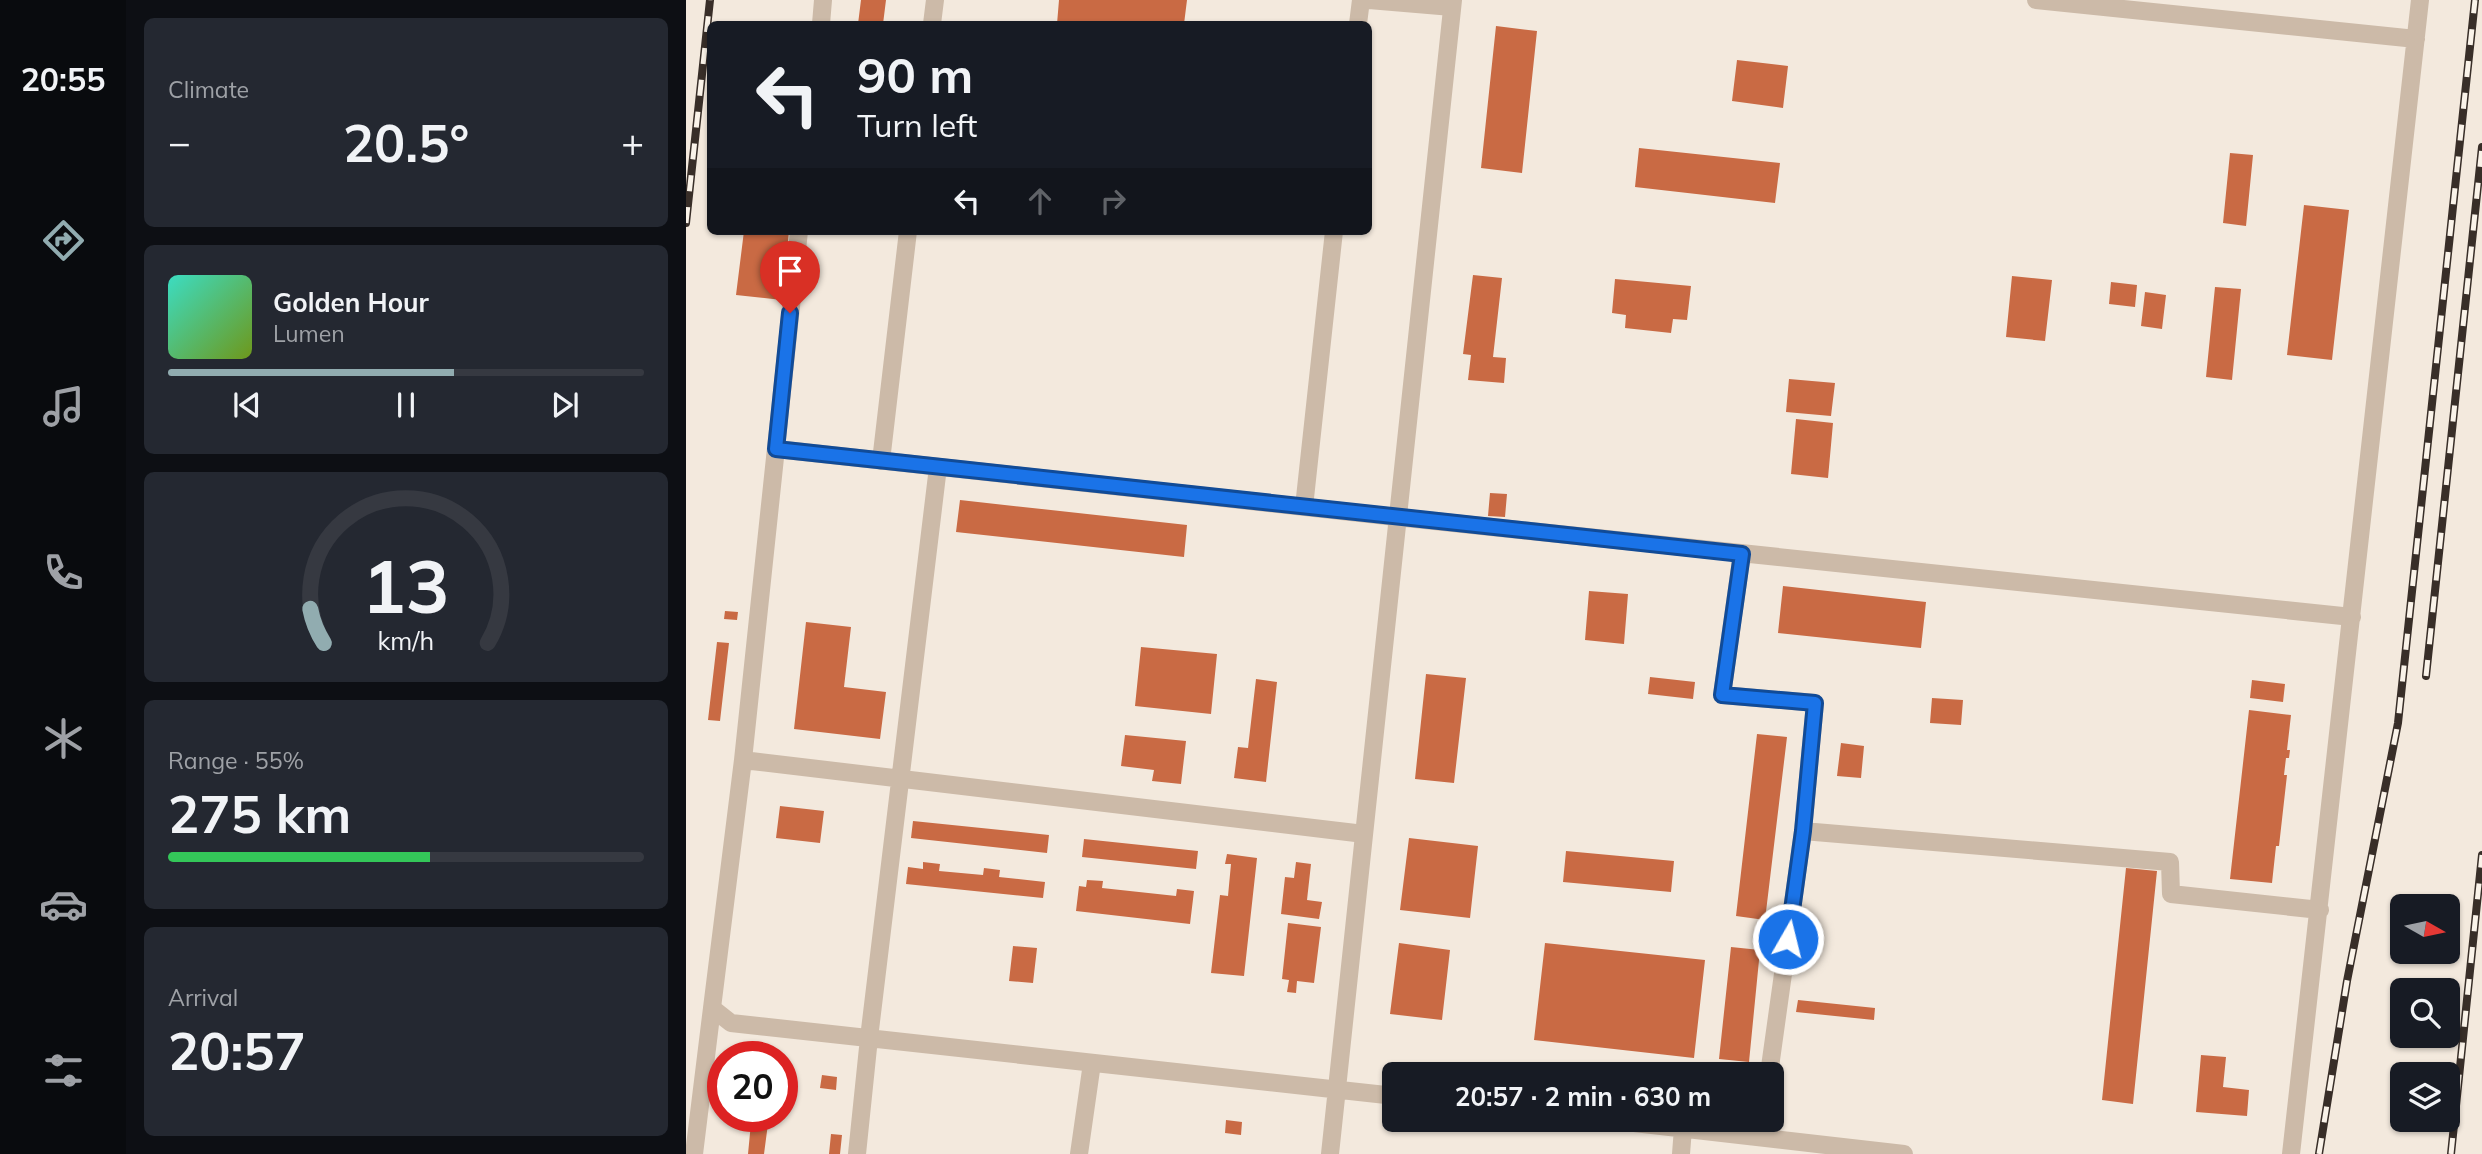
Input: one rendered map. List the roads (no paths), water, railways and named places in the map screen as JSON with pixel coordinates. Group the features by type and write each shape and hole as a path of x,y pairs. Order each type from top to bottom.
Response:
{"lane":[{"path":"821,21 823,0"},
{"path":"932,21 935,0"},
{"path":"1358,21 1361,0"},
{"path":"1330,1154 1452,3 1369,0"},
{"path":"2036,0 2416,39"},
{"path":"2291,1154 2420,0"},
{"path":"694,1154 743,760 799,235"},
{"path":"881,461 908,235"},
{"path":"1304,507 1334,235"},
{"path":"776,449 2352,617"},
{"path":"857,1154 938,467"},
{"path":"1742,554 1722,695 1815,703 1803,831 1771,1062"},
{"path":"743,760 1364,834"},
{"path":"1803,831 2170,862 2171,894 2320,910"},
{"path":"712,1008 731,1023 1382,1094"},
{"path":"1079,1154 1092,1063"},
{"path":"1681,1154 1683,1132"},
{"path":"1779,1132 1904,1154"}],"railway":[{"path":"708,21 710,0"},
{"path":"2319,1154 2347,981 2398,723 2475,0"},
{"path":"686,223 707,28"},
{"path":"2426,676 2482,147"},
{"path":"2451,1154 2482,855"}]}
